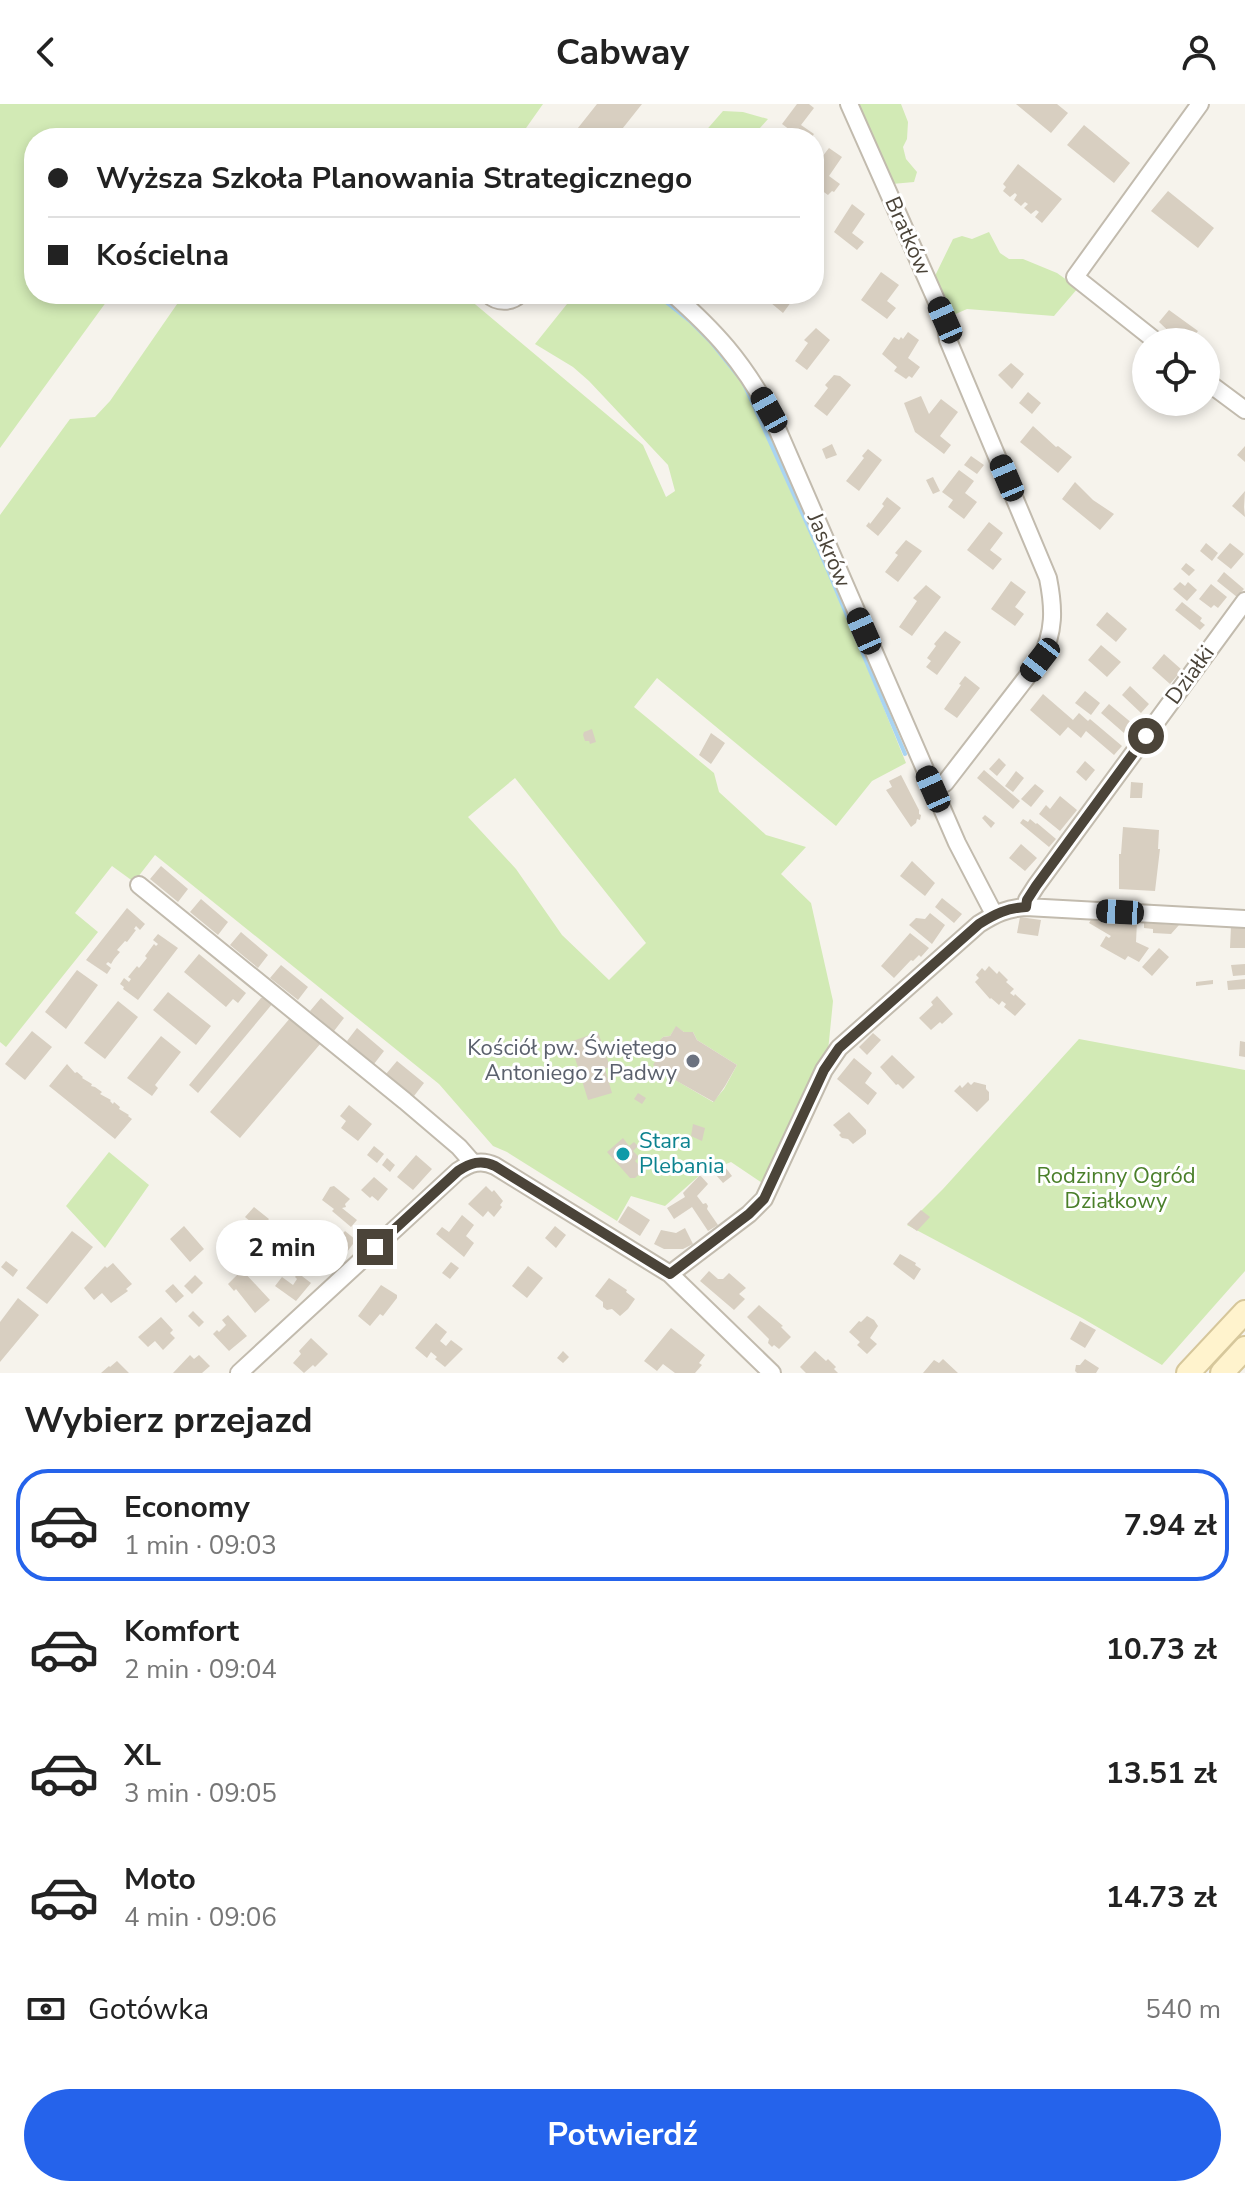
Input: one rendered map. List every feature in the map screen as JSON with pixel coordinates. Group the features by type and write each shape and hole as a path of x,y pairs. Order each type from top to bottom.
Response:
{"street":[{"name":"Bratków","path":"849,104 945,320 948,340 1048,578 1052,596 1053,626 1040,660 945,783 933,789"},
{"path":"1139,328 1075,277 1200,104"},
{"name":"Jaskrów","path":"684,304 725,343 750,376 769,410 933,789 963,856 994,914"},
{"path":"1220,391 1245,410"},
{"name":"Działki","path":"1026,907 1036,886 1245,601"},
{"path":"139,885 416,1110 473,1163"},
{"path":"670,1274 764,1199 824,1070 839,1048 994,914 1010,908 1026,907 1245,919"},
{"path":"239,1373 458,1171 473,1163 495,1166 670,1274 772,1373"},
{"path":"1188,1373 1245,1312"},
{"path":"1222,1373 1245,1348"}],"green space":[{"path":"0,104 543,104 526,128 24,128 24,304 105,304 0,448"},
{"path":"855,104 901,104 908,122 903,147 906,159 917,172 914,182 892,184"},
{"path":"723,111 743,112 768,119 760,128 708,128"},
{"path":"989,232 1000,253 1009,259 1023,259 1057,273 1078,288 1054,316 967,309 951,316 934,278 953,239 962,236 972,239"},
{"path":"177,304 475,304 643,445 666,497 675,491 668,465 589,381 573,367 535,344 567,304 669,304 699,327 722,352 770,427 906,763 872,781 836,826 657,678 634,707 714,773 719,792 766,835 806,847 781,874 811,903 833,1001 828,1051 768,1187 731,1162 701,1174 665,1206 631,1196 617,1221 493,1146 439,1084 155,855 134,882 112,866 75,913 98,932 6,1047 0,1042 0,515 70,419 95,417 110,401","holes":["515,778 646,943 609,980 562,935 516,869 468,817","676,1027 684,1032 693,1032 697,1040 737,1065 713,1102 660,1071 656,1046"]},
{"name":"Rodzinny Ogród Działkowy","path":"1079,1039 1245,1070 1245,1271 1162,1365 1082,1318 907,1225"},
{"path":"109,1152 149,1185 105,1248 66,1206"}],"building":[{"path":"597,104 642,104 623,128 578,128"},
{"path":"797,104 809,104 814,108 801,125 805,128 787,128 782,124"},
{"path":"1016,104 1057,104 1068,113 1051,133"},
{"path":"1084,125 1130,163 1114,183 1067,145"},
{"path":"829,148 842,157 829,176 840,184 828,195 824,192 824,154"},
{"path":"1018,164 1062,199 1042,223 1035,217 1039,212 1036,210 1031,214 1024,208 1028,204 1025,202 1021,206 1014,200 1015,193 1010,197 1003,191 1006,187 1003,184"},
{"path":"1168,191 1214,228 1198,248 1151,211"},
{"path":"852,204 865,214 852,233 864,242 857,250 834,232"},
{"path":"881,272 899,285 887,301 896,308 887,319 861,300"},
{"path":"772,304 790,304 783,313"},
{"path":"1169,310 1194,328 1165,328 1159,322"},
{"path":"816,328 830,340 807,370 795,361 808,343 804,340"},
{"path":"908,332 919,340 908,358 920,367 912,378 909,376 906,379 894,371 897,367 882,354 894,337 903,339"},
{"path":"1011,363 1024,374 1012,389 998,375"},
{"path":"834,375 851,385 827,416 814,406"},
{"path":"1028,392 1041,403 1032,414 1019,403"},
{"path":"921,396 929,414 941,399 958,412 940,436 951,445 944,454 915,432 904,403"},
{"path":"1033,426 1072,457 1058,473 1020,442"},
{"path":"832,444 837,455 826,459 822,449"},
{"path":"1245,446 1245,462 1237,455"},
{"path":"868,449 882,460 859,491 846,481"},
{"path":"971,456 984,465 977,474 964,465"},
{"path":"959,470 974,481 965,493 977,502 964,519 948,507 953,500 942,492"},
{"path":"933,477 940,491 933,494 926,480"},
{"path":"1075,482 1093,500 1114,514 1100,530 1062,499"},
{"path":"1245,491 1244,507 1245,517 1232,506"},
{"path":"887,497 901,508 878,536 866,526 884,506 882,504"},
{"path":"989,522 1003,533 990,550 1002,559 993,570 967,550"},
{"path":"906,540 922,551 898,582 885,572"},
{"path":"1206,543 1218,553 1212,561 1200,551"},
{"path":"1230,543 1244,554 1231,569 1217,558"},
{"path":"1186,563 1195,570 1189,576 1181,569"},
{"path":"1224,572 1244,589 1237,597 1217,581"},
{"path":"1011,581 1026,592 1015,607 1024,614 1015,626 991,609"},
{"path":"1180,582 1185,586 1188,582 1197,590 1187,601 1173,589"},
{"path":"1211,584 1227,597 1218,608 1214,605 1211,608 1199,599"},
{"path":"926,585 941,597 912,636 899,627 917,601 913,598"},
{"path":"1182,602 1202,618 1200,621 1205,625 1200,630 1175,610"},
{"path":"1107,612 1127,629 1116,642 1096,625"},
{"path":"945,631 961,642 937,675 926,667 931,661 927,658"},
{"path":"1101,645 1121,662 1107,677 1088,660"},
{"path":"1164,654 1182,670 1170,684 1152,668"},
{"path":"965,676 980,688 957,718 944,709"},
{"path":"1130,686 1149,704 1141,713 1122,695"},
{"path":"1085,691 1100,703 1091,715 1075,703"},
{"path":"1043,694 1073,720 1079,713 1122,746 1114,755 1086,731 1081,738 1068,727 1060,736 1030,710"},
{"path":"1109,704 1133,724 1124,733 1101,713"},
{"path":"592,729 596,742 590,744 583,735"},
{"path":"711,733 725,743 711,764 699,755"},
{"path":"999,758 1006,765 997,776 989,769"},
{"path":"1085,761 1095,770 1086,781 1076,772"},
{"path":"984,770 1020,801 1013,809 977,778"},
{"path":"1016,771 1024,778 1013,792 1005,786"},
{"path":"901,775 921,815 920,820 917,819 911,827 886,790 892,787 889,781"},
{"path":"1131,782 1143,783 1142,798 1130,798"},
{"path":"1035,784 1044,791 1031,807 1021,799"},
{"path":"1060,796 1077,810 1060,831 1039,814 1046,805 1050,809"},
{"path":"985,815 995,823 991,828 982,818"},
{"path":"1023,819 1037,823 1056,839 1049,847 1020,823"},
{"path":"1123,827 1159,830 1155,891 1119,889"},
{"path":"1021,844 1037,858 1025,871 1009,858"},
{"path":"912,861 935,883 925,896 900,876"},
{"path":"161,866 188,889 178,902 150,879"},
{"path":"942,898 962,914 954,923 935,907"},
{"path":"201,899 228,922 218,935 190,912"},
{"path":"127,908 145,924 140,930 136,926 127,942 117,950 120,952 111,964 106,964 111,968 107,974 86,960"},
{"path":"930,913 945,925 932,944 909,925 916,918 925,919"},
{"path":"1020,917 1041,920 1038,936 1017,933"},
{"path":"1091,920 1137,922 1136,942 1149,948 1139,962 1128,956 1125,960 1100,946 1106,936 1111,936 1089,923"},
{"path":"1144,923 1179,925 1171,934 1153,933 1153,929 1144,928"},
{"path":"1231,926 1245,927 1245,948 1230,948"},
{"path":"241,932 268,955 258,968 230,945"},
{"path":"910,933 929,948 921,957 919,955 911,960 894,978 881,966"},
{"path":"158,934 178,948 138,1000 120,984 124,978 129,982 131,979 128,977 147,958 145,956 154,944 158,944 153,940"},
{"path":"1159,948 1169,957 1152,976 1142,967"},
{"path":"199,954 246,993 238,1003 233,999 226,1007 184,972"},
{"path":"1245,964 1245,975 1233,976 1231,965"},
{"path":"281,965 308,987 298,1000 270,978"},
{"path":"989,966 1008,980 1006,982 1014,989 1010,993 1026,1004 1015,1016 1004,1007 1006,1004 1002,1001 999,1005 990,999 975,982 982,968 985,971"},
{"path":"77,970 98,985 66,1029 45,1012"},
{"path":"1245,979 1245,989 1228,990 1227,981"},
{"path":"1213,980 1213,984 1196,986 1196,982"},
{"path":"168,992 211,1026 196,1045 153,1010"},
{"path":"937,996 953,1014 931,1030 919,1018 933,1005 931,1002"},
{"path":"267,997 273,1003 198,1093 189,1085 261,998"},
{"path":"321,998 344,1018 334,1031 310,1011"},
{"path":"118,1001 138,1017 105,1059 84,1043"},
{"path":"291,1017 321,1043 240,1138 210,1112"},
{"name":"Kościół pw. Świętego Antoniego z Padwy","path":"676,1026 684,1032 693,1032 697,1040 737,1065 714,1102 653,1065 658,1057 655,1051 658,1042 670,1036"},
{"path":"357,1028 384,1051 374,1064 347,1041"},
{"path":"32,1031 52,1047 25,1080 5,1064"},
{"path":"598,1032 608,1061 609,1067 605,1069 612,1093 588,1100 570,1042"},
{"path":"873,1033 881,1040 867,1055 859,1047"},
{"path":"161,1036 181,1052 155,1085 158,1088 152,1096 127,1078"},
{"path":"1240,1041 1245,1042 1245,1057 1239,1056"},
{"path":"892,1055 915,1077 903,1089 880,1067"},
{"path":"854,1058 872,1073 865,1083 877,1093 868,1105 837,1079"},
{"path":"397,1061 424,1083 414,1096 386,1074"},
{"path":"67,1064 132,1119 115,1139 49,1086"},
{"path":"968,1082 971,1085 974,1082 986,1085 989,1092 989,1100 977,1112 954,1091"},
{"path":"638,1093 646,1098 642,1104 634,1099"},
{"path":"349,1105 372,1124 358,1141 341,1128 346,1121 340,1116"},
{"path":"849,1112 866,1130 866,1134 853,1144 842,1138 833,1125"},
{"path":"693,1124 705,1128 702,1141 691,1136"},
{"name":"Stara Plebania","path":"623,1138 629,1146 634,1142 638,1146 633,1151 639,1157 635,1161 644,1170 635,1178 630,1178 607,1152"},
{"path":"374,1146 384,1154 377,1163 367,1155"},
{"path":"416,1155 432,1169 413,1190 397,1177"},
{"path":"387,1158 395,1165 390,1172 382,1165"},
{"path":"725,1167 732,1176 723,1183 716,1175"},
{"path":"700,1175 708,1184 697,1196 703,1204 706,1203 718,1225 708,1231 692,1207 674,1219 667,1208 685,1197 683,1193"},
{"path":"374,1177 388,1189 378,1201 361,1190"},
{"path":"334,1186 350,1199 342,1208 357,1220 351,1227 322,1200"},
{"path":"486,1186 503,1201 494,1217 488,1211 483,1217 468,1204"},
{"path":"628,1206 650,1220 640,1236 618,1222"},
{"path":"254,1207 269,1219 263,1232 245,1217"},
{"path":"921,1210 930,1217 917,1231 907,1224"},
{"path":"462,1215 474,1225 466,1236 474,1243 464,1257 436,1234 442,1227 449,1232"},
{"path":"184,1226 204,1249 190,1262 170,1239"},
{"path":"555,1226 566,1235 556,1248 545,1238"},
{"path":"685,1228 693,1244 683,1249 664,1249 654,1244 661,1230 676,1233"},
{"path":"72,1231 93,1247 47,1304 26,1288"},
{"path":"345,1231 356,1240 341,1260 326,1247 334,1237 338,1239"},
{"path":"303,1233 319,1245 314,1252 298,1240"},
{"path":"900,1254 921,1269 914,1280 893,1264"},
{"path":"6,1261 18,1270 13,1277 1,1267"},
{"path":"451,1262 459,1268 450,1279 442,1273"},
{"path":"113,1263 132,1284 126,1289 128,1291 111,1303 102,1293 94,1300 84,1288 105,1266 107,1268"},
{"path":"528,1266 543,1278 527,1298 512,1286"},
{"path":"242,1270 270,1300 255,1313 236,1289 234,1291 228,1284"},
{"path":"709,1271 718,1279 729,1273 746,1288 739,1294 745,1299 734,1310 700,1281"},
{"path":"298,1273 311,1283 296,1301 275,1286 282,1277 293,1285"},
{"path":"195,1275 203,1283 192,1294 184,1286"},
{"path":"609,1278 635,1299 620,1316 612,1309 603,1307 603,1302 595,1296"},
{"path":"173,1284 184,1296 176,1303 165,1291"},
{"path":"381,1285 397,1298 383,1316 380,1314 370,1326 358,1316"},
{"path":"18,1298 39,1315 0,1362 0,1322"},
{"path":"759,1305 791,1337 779,1349 768,1343 769,1339 747,1317"},
{"path":"193,1311 204,1322 199,1327 188,1316"},
{"path":"228,1315 247,1336 229,1351 213,1334 226,1325 222,1320"},
{"path":"867,1316 878,1326 870,1338 877,1344 867,1354 849,1332"},
{"path":"161,1317 173,1330 170,1333 175,1338 163,1350 155,1341 148,1347 138,1337"},
{"path":"1080,1321 1096,1330 1085,1348 1070,1339"},
{"path":"436,1323 447,1332 440,1341 446,1346 451,1340 463,1349 445,1367 431,1352 427,1358 415,1348"},
{"path":"671,1328 705,1355 695,1373 675,1373 663,1364 657,1371 644,1361"},
{"path":"311,1338 328,1354 304,1373 293,1363"},
{"path":"563,1351 569,1357 563,1363 557,1358"},
{"path":"815,1351 826,1361 828,1359 838,1373 806,1373 800,1367"},
{"path":"190,1355 194,1359 199,1355 210,1366 202,1373 173,1373"},
{"path":"943,1359 958,1373 923,1373 934,1360 939,1363"},
{"path":"1085,1359 1099,1368 1096,1373 1075,1371 1076,1365"},
{"path":"117,1361 129,1373 101,1373 109,1366"}],"waterway":[{"path":"668,304 711,342 743,382 827,568 905,754"}],"place":[{"name":"Kościół pw. Świętego Antoniego z Padwy","path":"693,1061"},
{"name":"Stara Plebania","path":"623,1154"}],"route":[{"path":"375,1247 458,1171 473,1163 484,1162 670,1274 764,1199 824,1070 839,1048 979,924 1010,908 1026,907 1036,886 1146,736"}]}
